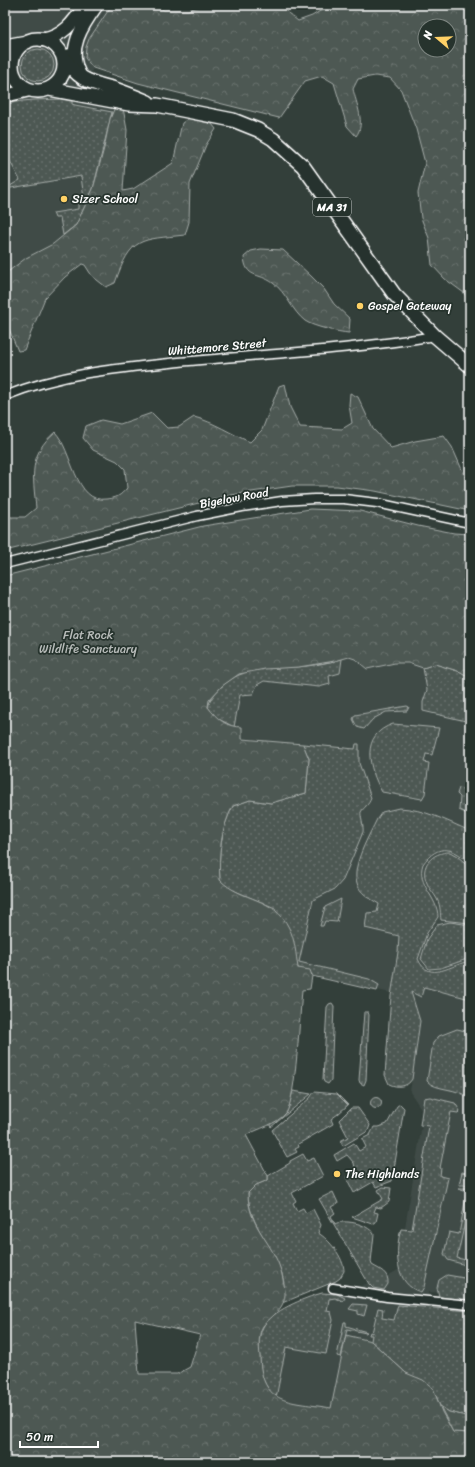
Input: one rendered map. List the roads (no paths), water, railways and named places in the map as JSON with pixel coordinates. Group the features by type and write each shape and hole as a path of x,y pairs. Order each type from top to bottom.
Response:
{"main road":[{"path":"5,46 42,40 57,35 68,28 85,5"},
{"path":"49,89 57,83 64,64 78,36 97,5"},
{"path":"78,36 74,59 76,69 83,79"},
{"path":"42,40 51,43 64,64 83,79 157,105"},
{"path":"27,42 18,48 13,58 12,68 8,73 22,86 30,90"},
{"name":"MA 31","path":"30,90 40,91 49,89 129,104 157,105 233,120 258,130 283,147 303,166 394,294 435,336 470,366"},
{"path":"5,96 30,90"}],"street":[{"name":"Whittemore Street","path":"5,396 72,375 220,358 357,347 435,336"},
{"name":"Bigelow Road","path":"5,564 197,516 242,507 295,500 344,499 377,503 470,523"},
{"path":"334,1288 386,1297 470,1305"}],"place":[{"name":"Sizer School","path":"64,199"},
{"name":"Gospel Gateway","path":"360,306"},
{"name":"The Highlands","path":"337,1174"}],"park label":[{"name":"Flat Rock Wildlife Sanctuary","path":"88,642"}]}
